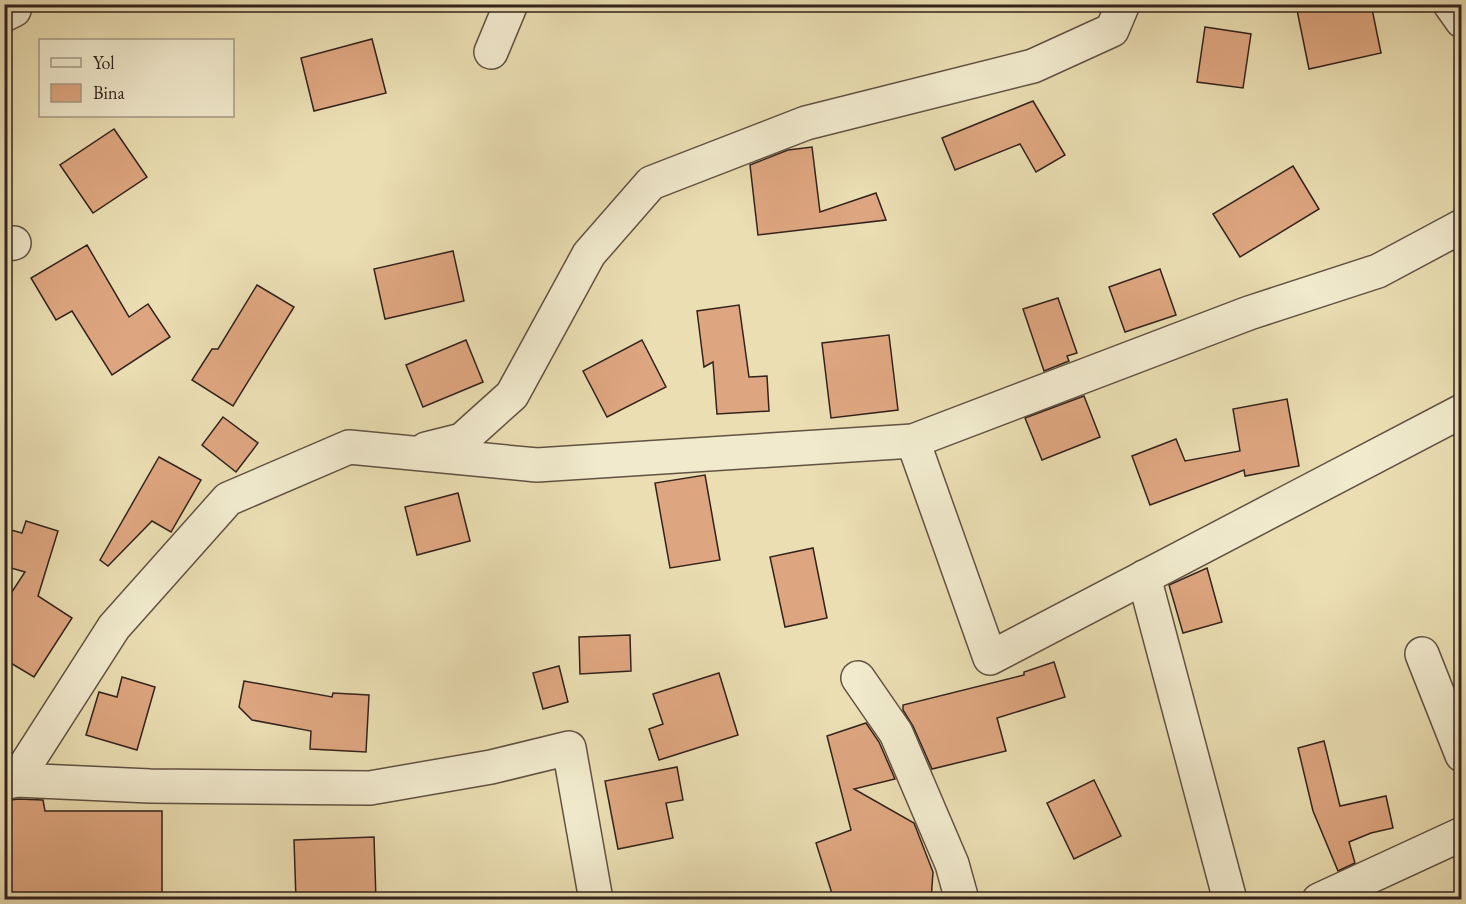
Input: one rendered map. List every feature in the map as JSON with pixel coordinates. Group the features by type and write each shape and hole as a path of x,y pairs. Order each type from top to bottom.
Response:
{"street":[{"path":"4,15 14,10 16,4"},
{"path":"491,52 511,4"},
{"path":"412,453 462,440 512,395 589,254 651,183 806,123 1033,66 1112,30 1123,4"},
{"path":"1450,4 1461,21"},
{"path":"10,782 114,627 228,499 349,447 537,465 913,441 1249,313 1378,271 1461,226"},
{"path":"913,441 990,658 1461,411"},
{"path":"1144,577 1230,900"},
{"path":"1422,654 1461,755"},
{"path":"858,678 896,733 952,864 962,900"},
{"path":"10,782 370,788 491,767 569,748 596,900"},
{"path":"1319,900 1461,834"}],"building":[{"path":"1324,4 1371,4 1381,53 1309,69 1297,10"},
{"path":"1205,27 1251,34 1243,88 1197,82"},
{"path":"372,39 386,93 314,111 301,58"},
{"path":"1033,101 1065,155 1036,172 1020,144 955,170 942,138"},
{"path":"114,129 147,177 93,213 60,165"},
{"path":"812,147 820,212 876,193 886,220 758,235 750,165 788,150"},
{"path":"1293,166 1319,209 1240,257 1213,214"},
{"path":"87,245 129,317 148,304 170,337 112,375 72,311 56,320 31,278"},
{"path":"453,251 464,301 385,319 374,269"},
{"path":"1160,269 1176,315 1125,332 1109,287"},
{"path":"257,285 294,307 233,406 192,380 212,349 218,349"},
{"path":"1058,298 1077,353 1067,356 1069,361 1044,371 1023,309"},
{"path":"739,305 749,377 767,376 769,411 717,414 713,362 704,367 697,311"},
{"path":"889,335 898,410 831,418 822,343"},
{"path":"466,340 483,382 423,407 406,365"},
{"path":"642,340 666,387 607,417 583,371"},
{"path":"1084,396 1100,437 1042,460 1025,418"},
{"path":"1287,399 1299,466 1245,476 1244,470 1150,505 1132,456 1176,439 1185,461 1240,451 1233,409"},
{"path":"223,417 258,443 236,472 202,445"},
{"path":"159,457 201,480 171,532 152,521 108,566 100,560"},
{"path":"705,475 720,560 670,568 655,483"},
{"path":"458,493 470,541 417,555 405,507"},
{"path":"26,521 58,531 38,596 72,618 34,677 4,659 4,604 25,572 4,566 4,528 22,533"},
{"path":"813,548 827,618 785,627 770,557"},
{"path":"1207,568 1222,622 1183,633 1169,585"},
{"path":"630,635 631,671 580,674 579,637"},
{"path":"1054,662 1065,697 997,718 1006,751 932,769 913,726 903,710 903,705 1024,675 1024,672"},
{"path":"559,666 568,702 543,709 533,673"},
{"path":"719,673 738,735 659,760 649,729 663,724 653,694"},
{"path":"122,677 155,687 137,750 86,735 99,692 117,697"},
{"path":"244,681 332,697 333,693 369,695 366,752 310,749 311,731 252,720 239,707"},
{"path":"866,723 879,742 895,779 854,789 914,823 933,872 931,900 834,900 816,843 851,830 827,736"},
{"path":"1324,741 1340,806 1386,796 1393,828 1371,833 1349,842 1355,863 1338,871 1313,811 1298,748"},
{"path":"677,767 683,800 666,803 673,838 618,849 605,781"},
{"path":"1094,780 1121,836 1074,859 1047,803"},
{"path":"43,800 45,811 162,811 162,900 4,900 4,801"},
{"path":"374,837 376,900 296,900 294,840"}]}
